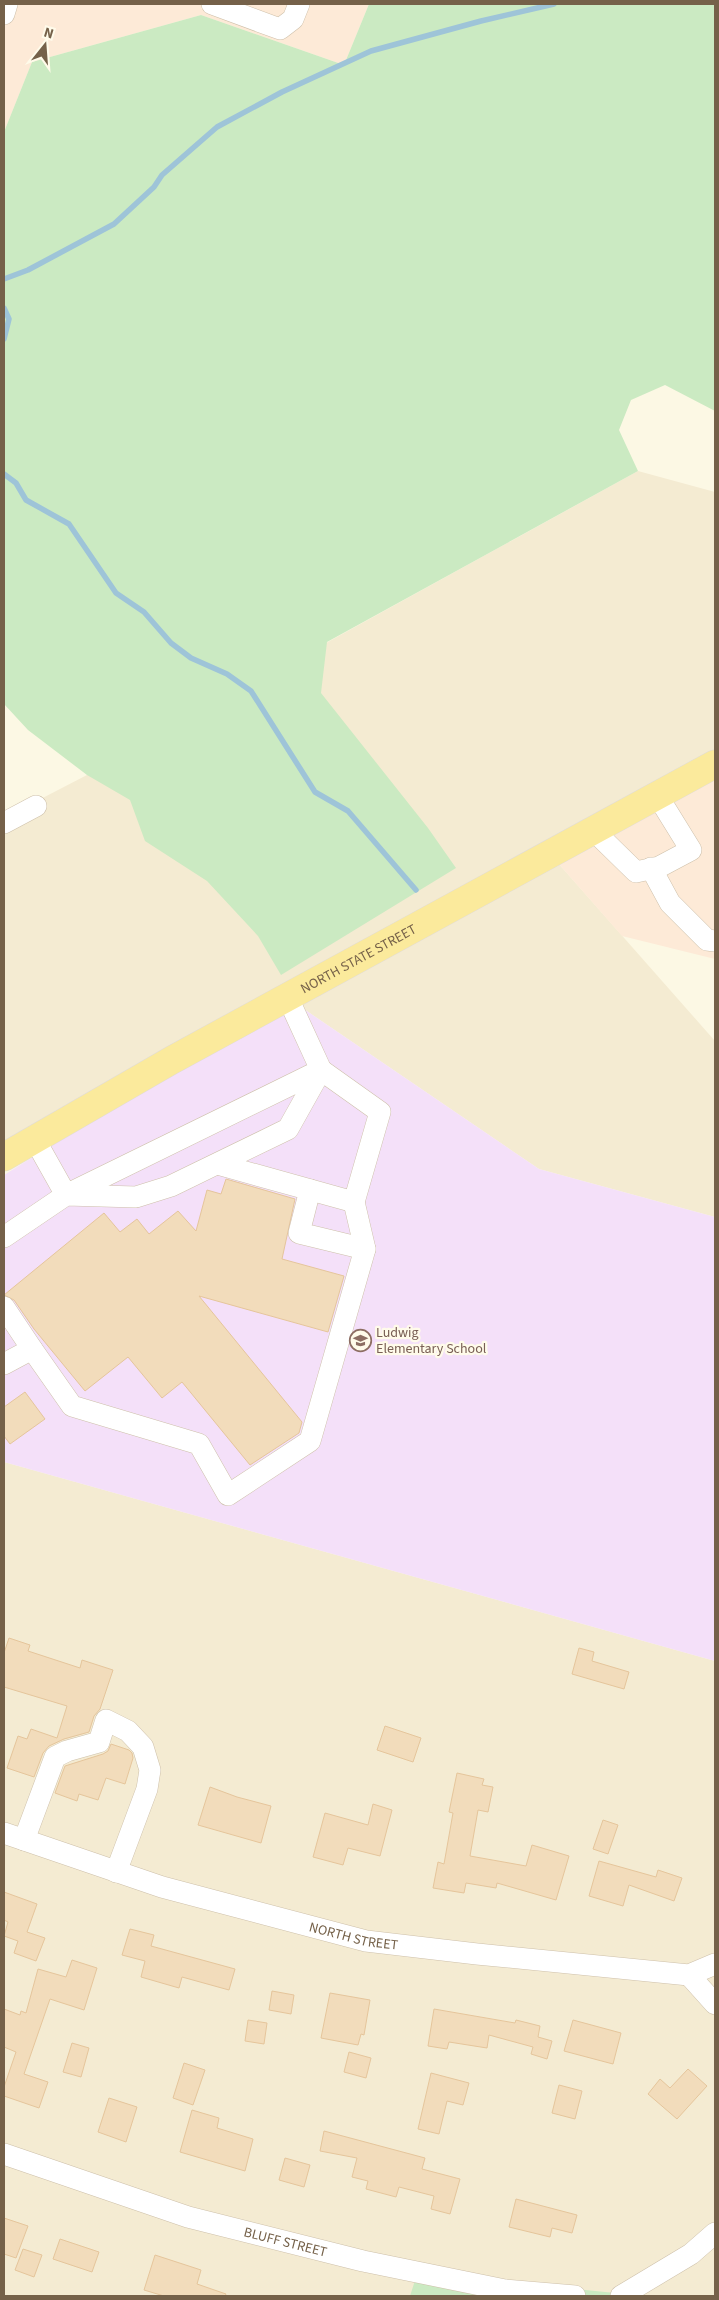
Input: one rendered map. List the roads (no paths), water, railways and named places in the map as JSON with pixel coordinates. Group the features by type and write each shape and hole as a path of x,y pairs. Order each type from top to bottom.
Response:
{"main road":[{"name":"NORTH STATE STREET","path":"4,1157 34,1138 287,996 715,764"}],"street":[{"path":"4,14 8,4"},
{"path":"212,4 280,29 293,18 299,4"},
{"path":"593,830 636,872 651,868 692,850 657,795"},
{"path":"4,823 36,806"},
{"path":"651,868 670,903 707,940 715,941"},
{"path":"4,1307 72,1406 199,1444 228,1495 310,1441 365,1249 354,1202 380,1112 321,1070 287,996"},
{"path":"66,1195 136,1198 171,1186 217,1164 288,1129 321,1070"},
{"path":"4,1237 66,1195 321,1070"},
{"path":"34,1138 66,1195"},
{"path":"217,1164 354,1202"},
{"path":"310,1190 299,1233 365,1249"},
{"path":"4,1364 32,1348"},
{"path":"24,1840 55,1757 67,1751 99,1742 106,1720 128,1731 143,1747 150,1770 147,1789 116,1872"},
{"name":"NORTH STREET","path":"4,1833 162,1887 366,1941 689,1975 715,1964"},
{"path":"689,1975 715,2004"},
{"name":"BLUFF STREET","path":"4,2154 188,2217 354,2259 505,2290 575,2296"},
{"path":"621,2296 691,2254 715,2233"}],"waterway":[{"path":"4,279 28,270 114,224 154,187 162,175 217,127 282,92 371,51 481,21 554,4"},
{"path":"4,308 9,319 4,339"},
{"path":"4,474 16,483 26,500 69,524 116,593 144,612 171,643 191,658 227,674 251,691 315,792 348,811 416,890"}],"place":[{"name":"Ludwig Elementary School","path":"360,1340"}]}
